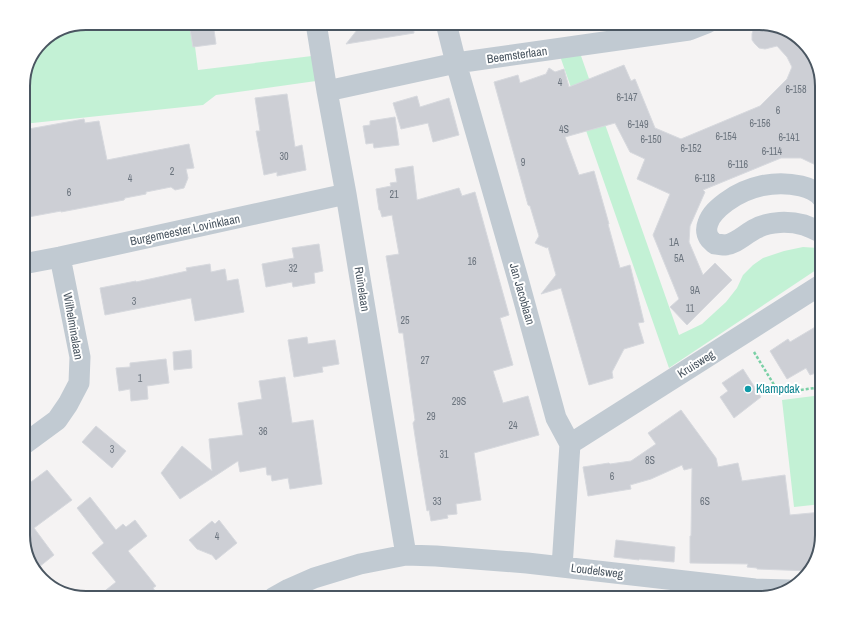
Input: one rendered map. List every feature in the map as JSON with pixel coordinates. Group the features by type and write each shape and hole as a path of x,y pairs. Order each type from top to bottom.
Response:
{"street":[{"name":"Ruïnelaan","path":"317,30 406,555"},
{"name":"Jan Jacoblaan","path":"448,30 556,418 570,444"},
{"name":"Beemsterlaan","path":"327,91 456,63 689,30"},
{"path":"815,191 793,184 778,183 763,185 748,190 735,196 721,206 711,216 706,228 708,237 715,244 726,245 735,242 764,224 776,222 789,223 804,225 815,230"},
{"name":"Burgemeester Lovinklaan","path":"30,263 346,194"},
{"name":"Wilhelminalaan","path":"30,440 57,420 68,404 79,383 80,357 60,257"},
{"name":"Kruisweg","path":"570,444 815,289"},
{"path":"562,567 570,444"},
{"name":"Loudelsweg","path":"285,591 314,578 360,564 406,555 527,563 733,591"}],"path":[{"path":"743,335 779,392 815,388"}],"green space":[{"path":"193,30 198,70 312,56 316,81 216,95 203,105 30,123 30,82 36,61 49,44 68,33 75,31"},
{"path":"580,53 679,335 702,324 726,302 737,288 743,275 763,258 803,247 815,248 815,271 669,368 560,56"},
{"path":"815,396 815,505 794,507 782,400"}],"building":[{"path":"190,30 214,30 216,44 193,47"},
{"path":"357,30 414,30 414,33 346,44"},
{"path":"753,30 759,30 770,31 784,36 801,49 809,61 814,75 815,86 815,165 801,158 781,158 703,190 705,192 690,226 689,242 703,275 715,263 732,280 687,325 670,307 679,299 653,235 670,194 637,179 645,159 630,152 615,123 565,137 579,175 594,171 620,268 630,265 644,322 638,323 644,343 624,349 612,372 613,378 589,385 561,288 541,294 556,275 548,247 547,248 535,243 539,236 530,206 528,205 494,82 518,75 520,83 546,74 549,68 555,72 564,69 569,87 624,65 631,81 635,79 655,128 681,139 760,106 787,79 792,67 787,57 777,46 765,49 759,48 752,40"},
{"path":"287,94 295,147 302,145 306,170 277,176 277,172 264,175 256,131 260,131 255,98"},
{"path":"417,96 420,107 449,98 459,135 433,142 428,123 401,129 393,103"},
{"path":"395,117 399,145 374,148 373,143 366,144 363,126 370,125 370,121"},
{"path":"84,119 85,123 99,121 107,160 189,144 194,168 186,169 188,178 184,188 175,190 171,187 146,192 146,194 125,198 124,200 30,217 30,129"},
{"path":"413,166 417,200 459,188 462,196 475,192 509,315 500,318 513,365 493,371 503,403 528,396 539,435 474,453 481,500 456,504 457,514 447,515 448,518 431,521 429,510 427,511 413,423 415,420 403,333 399,333 386,256 399,254 392,215 382,217 379,210 376,189 391,186 390,183 397,182 395,169"},
{"path":"319,244 323,271 314,273 315,283 293,287 292,282 266,287 262,264 294,258 292,248"},
{"path":"210,264 211,272 225,269 227,281 238,279 244,312 195,321 191,298 105,315 100,288 187,271 186,268"},
{"path":"815,327 815,373 810,375 806,368 787,379 770,351 788,339 790,342"},
{"path":"307,337 308,344 335,340 339,364 322,367 323,372 294,377 288,340"},
{"path":"191,350 192,368 174,370 173,352"},
{"path":"166,359 169,383 147,386 148,399 131,401 130,389 119,391 116,368 130,367 130,363"},
{"name":"Klampdak","path":"743,369 761,397 734,418 720,397 728,391 722,383"},
{"path":"285,377 292,423 313,420 322,484 290,489 288,478 272,481 271,475 267,475 266,467 240,472 238,461 180,499 161,473 182,446 212,471 209,439 243,435 238,403 262,399 259,381"},
{"path":"681,410 716,458 718,467 738,463 742,481 785,475 790,515 815,513 814,546 809,560 802,571 757,569 747,567 748,564 690,563 692,468 684,470 682,465 651,479 630,485 631,489 588,496 583,467 631,461 656,444 648,433"},
{"path":"96,426 126,451 112,468 82,442"},
{"path":"47,470 72,500 34,528 54,555 40,567 32,549 30,539 30,483"},
{"path":"90,497 116,530 123,524 126,527 135,520 147,536 128,551 156,586 153,588 155,591 105,591 116,582 92,553 104,543 77,508"},
{"path":"219,520 237,543 216,560 212,555 197,549 189,540 212,521 215,524"},
{"path":"616,540 675,547 674,562 614,557"}],"place":[{"name":"Klampdak","path":"748,389"}]}
